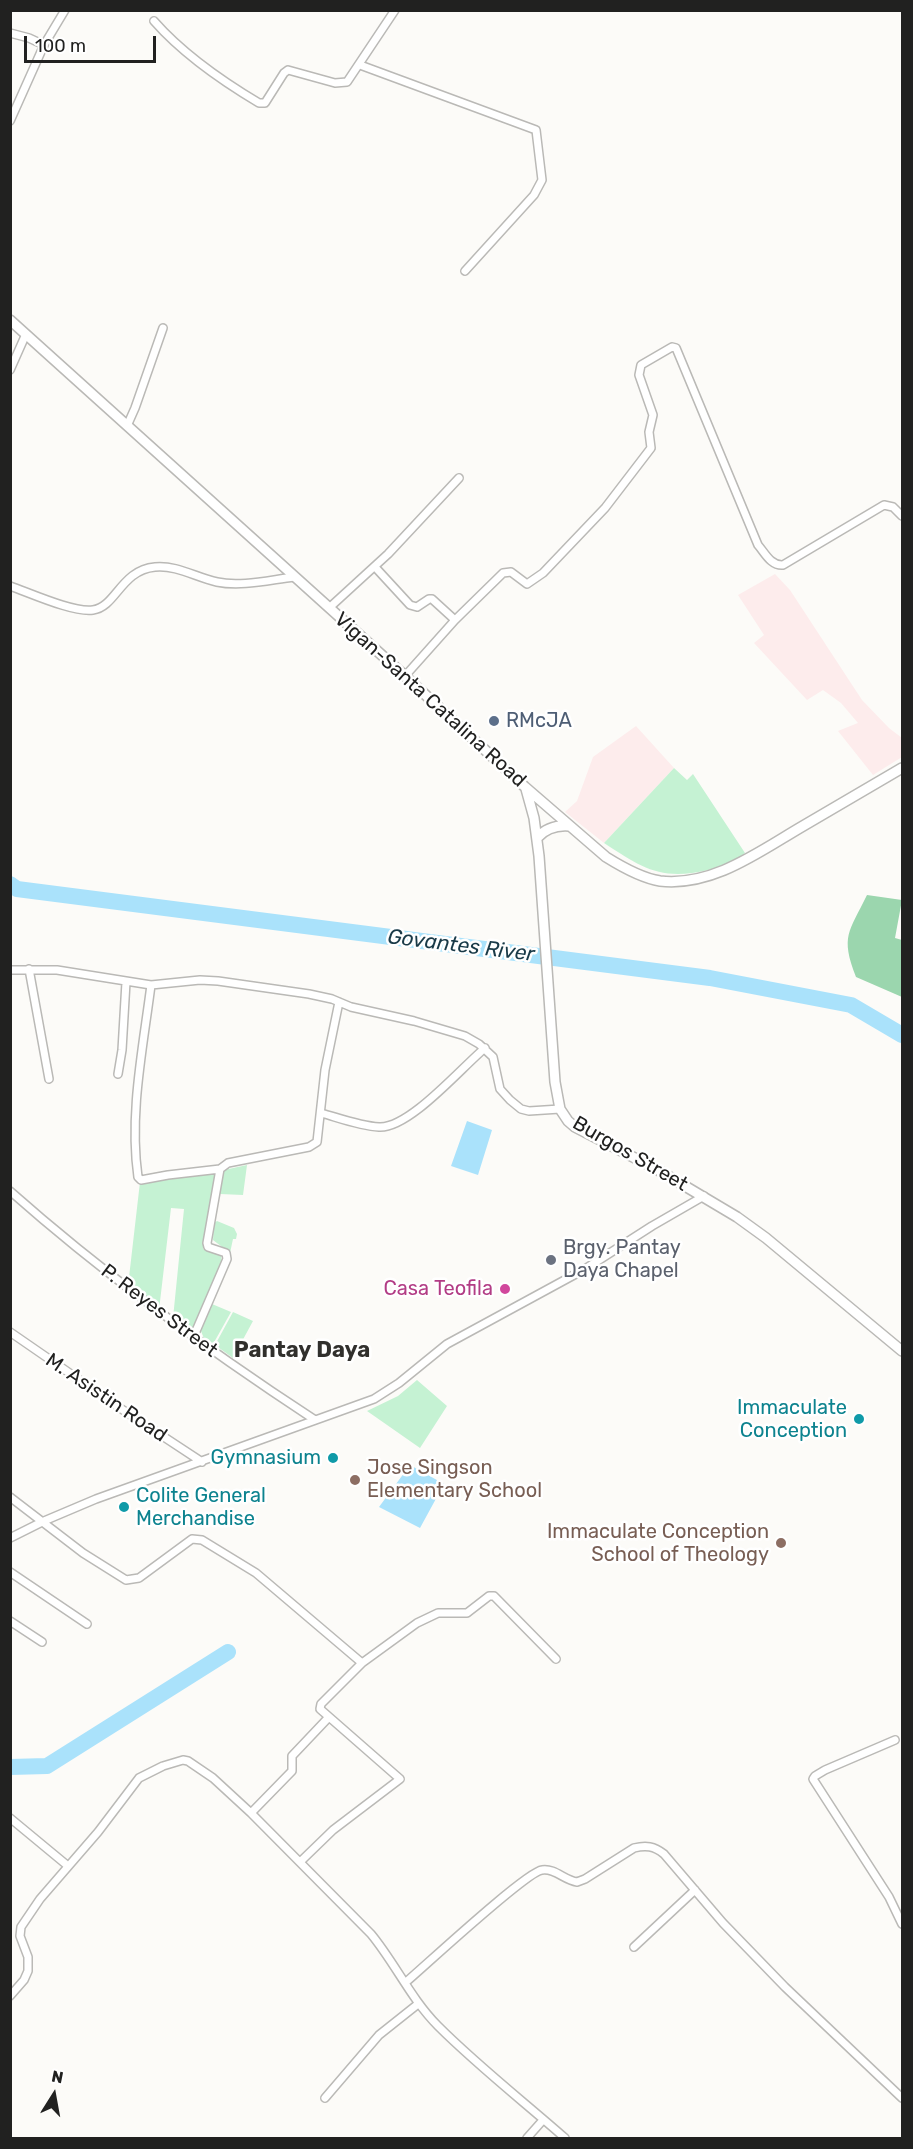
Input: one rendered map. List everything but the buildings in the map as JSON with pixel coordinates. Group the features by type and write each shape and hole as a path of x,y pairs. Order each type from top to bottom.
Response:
{"main road":[{"name":"Vigan-Santa Catalina Road","path":"10,320 405,676 525,788 606,857 639,875 660,881 710,875 747,860 903,768"},
{"name":"Burgos Street","path":"525,788 537,838 555,1082 560,1109 568,1121 575,1127 704,1196 766,1238 903,1351"},
{"path":"537,838 542,832 552,827 560,825 570,827"}],"street":[{"path":"10,121 44,45 65,10"},
{"path":"154,21 170,39 201,63 259,103 265,103 288,70 343,84 347,82 395,10"},
{"path":"10,33 44,45"},
{"path":"360,65 536,130 542,180 534,195 465,271"},
{"path":"127,426 139,399 163,328"},
{"path":"10,370 26,334"},
{"path":"405,676 455,620 503,573 511,572 522,582 530,583 543,573 612,499 651,448 649,432 653,415 639,375 641,365 672,347 676,348 758,545 772,562 778,566 783,565 884,506 893,507 903,516"},
{"path":"329,608 375,567 459,478"},
{"path":"10,586 47,600 91,611 102,607 129,578 141,570 153,567 177,568 226,583 294,577"},
{"path":"375,567 410,605 417,607 432,599 455,620"},
{"path":"28,969 49,1079"},
{"path":"10,970 57,970 151,986 185,981 218,981 309,994 465,1036 485,1048 495,1062 500,1089 521,1109 530,1111 560,1109"},
{"path":"118,1074 122,1050 126,982"},
{"path":"151,986 136,1118 137,1176 141,1180 168,1174 220,1169 228,1163 312,1146 318,1139 325,1070 339,1002"},
{"path":"321,1113 379,1127 399,1123 485,1048"},
{"path":"193,1338 227,1259 226,1253 208,1247 207,1243 220,1169"},
{"name":"P. Reyes Street","path":"10,1191 85,1256 193,1338 315,1420"},
{"path":"11,1537 96,1499 374,1399 386,1393 447,1344 585,1269 704,1196"},
{"name":"M. Asistin Road","path":"10,1332 202,1462"},
{"path":"10,1497 44,1521 82,1553 126,1580 139,1578 192,1539 202,1540 256,1573 362,1663"},
{"path":"10,1572 87,1624"},
{"path":"300,1862 333,1830 400,1779 320,1709 321,1704 362,1663 417,1623 438,1613 467,1613 489,1596 494,1596 556,1659"},
{"path":"10,1621 42,1642"},
{"path":"251,1813 292,1771 292,1756 329,1717"},
{"path":"895,1740 825,1770 813,1779 889,1897 903,1924"},
{"path":"10,1996 24,1980 28,1971 28,1957 20,1936 21,1927 68,1866 98,1832 139,1778 152,1770 183,1760 193,1762 251,1813 371,1934 406,1982 418,2004 438,2026 565,2139"},
{"path":"10,1818 68,1866"},
{"path":"406,1982 517,1884 538,1870 549,1870 577,1882 634,1848 647,1846 658,1849 664,1854 723,1923 785,1987 903,2098"},
{"path":"634,1947 695,1890"},
{"path":"325,2098 380,2035 418,2004"},
{"path":"527,2139 543,2120"}],"shaded area":[{"path":"775,574 790,590 862,700 902,738 902,757 873,775 838,731 858,723 841,703 823,690 807,700 754,643 764,635 738,595"},
{"path":"636,726 674,768 604,843 565,812 577,801 593,757"}],"green space":[{"path":"674,768 687,780 693,774 745,853 732,862 718,867 677,874 664,873 641,865 604,843"},
{"path":"867,895 902,900 895,938 902,940 902,997 856,977 851,963 848,943 851,926"},
{"path":"247,1165 243,1195 220,1194 219,1181 224,1170"},
{"path":"215,1174 203,1249 221,1255 222,1264 191,1331 173,1318 184,1209 171,1208 159,1310 128,1286 140,1182"},
{"path":"217,1221 234,1228 237,1234 236,1239 233,1239 230,1253 213,1240 214,1223"},
{"path":"212,1304 231,1312 212,1346 205,1341 201,1331"},
{"path":"233,1312 253,1321 233,1358 215,1345"},
{"path":"417,1380 447,1406 420,1448 367,1411 398,1396"}],"water":[{"path":"467,1121 492,1130 478,1175 451,1166"},
{"path":"410,1465 444,1484 420,1528 379,1507"}],"waterway":[{"name":"Govantes River","path":"10,884 17,889 710,978 851,1005 902,1035"},
{"path":"10,1767 47,1766 228,1652"}],"place":[{"name":"RMcJA","path":"494,721"},
{"name":"Brgy. Pantay Daya Chapel","path":"551,1260"},
{"name":"Casa Teofila","path":"505,1289"},
{"name":"Immaculate Conception","path":"859,1419"},
{"name":"Gymnasium","path":"333,1458"},
{"name":"Jose Singson Elementary School","path":"355,1480"},
{"name":"Colite General Merchandise","path":"124,1507"},
{"name":"Immaculate Conception School of Theology","path":"781,1543"}],"district":[{"name":"Pantay Daya","path":"302,1351"}]}
